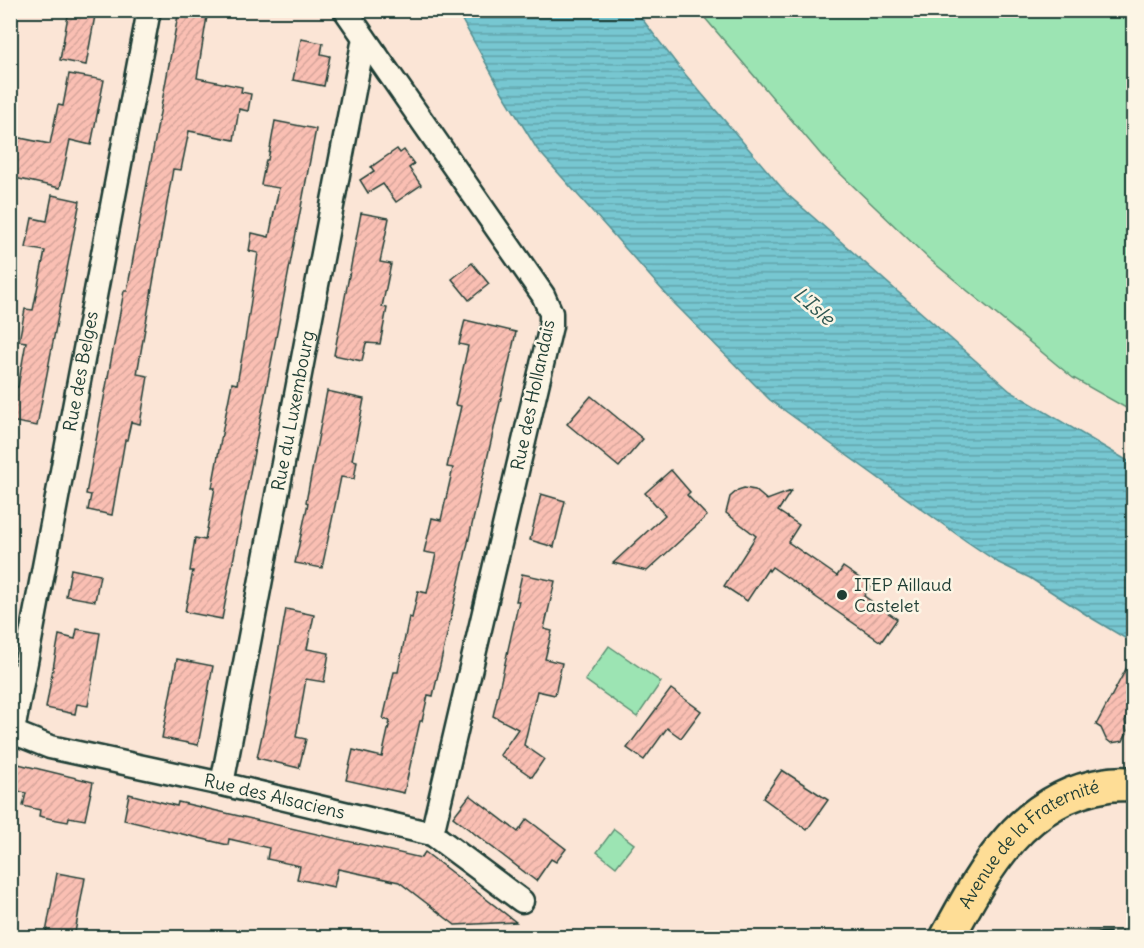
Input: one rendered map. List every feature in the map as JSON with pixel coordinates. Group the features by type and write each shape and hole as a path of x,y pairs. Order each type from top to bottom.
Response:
{"main road":[{"name":"Avenue de la Fraternité","path":"946,938 986,868 1014,832 1040,810 1072,794 1107,784 1134,784"}],"street":[{"name":"Rue des Belges","path":"12,731 149,10"},
{"name":"Rue des Hollandais","path":"345,10 543,296 551,313 551,326 432,834"},
{"name":"Rue du Luxembourg","path":"222,784 364,38"},
{"name":"Rue des Alsaciens","path":"12,731 50,747 222,784 432,834 522,901"}],"green space":[{"path":"699,11 1133,11 1133,412 1073,378 928,258 823,157"},
{"path":"609,646 661,682 637,717 585,680"},
{"path":"614,829 634,844 616,867 597,852"}],"water":[{"name":"L'Isle","path":"457,11 636,11 679,67 787,194 1010,391 1133,464 1133,643 966,541 770,400 673,302 537,149"}],"building":[{"path":"69,10 96,10 86,65 60,60"},
{"path":"179,10 208,10 197,78 242,87 241,92 251,94 248,111 239,109 234,140 189,131 181,170 173,169 137,374 148,376 140,424 131,422 127,440 125,440 112,515 88,510 91,495 86,494 124,291 127,291"},
{"path":"301,39 323,43 321,54 330,56 324,86 293,80"},
{"path":"69,74 104,80 91,145 70,140 60,188 10,177 10,136 50,144 58,105 63,106"},
{"path":"275,121 316,129 222,619 185,612 193,571 190,571 195,538 205,540 224,423 232,383 237,384 246,334 258,253 249,251 252,233 269,237 279,188 261,185"},
{"path":"397,149 400,153 404,150 414,164 409,168 421,185 396,202 383,184 368,193 360,180 374,171 371,167"},
{"path":"52,195 80,201 37,426 10,421 10,386 18,387 26,342 19,341 25,309 33,310 45,251 26,248 32,218 47,221"},
{"path":"361,213 389,218 380,262 391,264 382,307 387,308 380,344 366,343 362,361 334,355"},
{"path":"472,263 489,284 469,300 452,279"},
{"path":"465,320 516,332 433,696 428,695 422,721 420,721 404,793 346,780 353,750 382,757 390,721 383,719 394,672 398,672 409,617 412,618 418,591 427,593 436,554 424,552 432,518 441,520 453,468 447,467 461,406 455,405 468,346 459,344"},
{"path":"327,391 364,399 352,460 357,461 354,479 341,477 322,568 295,563 308,503 306,502"},
{"path":"591,396 643,439 619,467 567,424"},
{"path":"671,470 690,492 687,495 707,516 647,571 613,563 665,515 645,493"},
{"path":"744,488 755,490 767,500 791,491 778,511 799,525 788,542 837,576 843,567 871,586 864,596 897,619 881,642 772,567 769,571 768,569 747,601 724,586 756,536 726,513 730,497"},
{"path":"541,494 565,501 554,547 530,540"},
{"path":"71,569 100,575 95,601 66,596"},
{"path":"522,574 555,581 544,629 552,631 545,659 562,663 555,695 537,691 524,745 544,759 532,777 500,755 518,729 493,716 519,601 516,601"},
{"path":"286,609 314,615 307,649 329,653 324,682 306,679 296,737 306,739 299,768 257,758"},
{"path":"77,629 100,633 88,706 77,704 75,714 46,708 59,635 75,639"},
{"path":"1134,654 1134,705 1125,721 1127,733 1123,741 1111,743 1106,739 1101,728 1096,725"},
{"path":"177,659 213,666 198,745 162,738"},
{"path":"671,689 701,711 681,738 667,728 644,760 627,748"},
{"path":"10,762 93,782 85,820 69,817 68,822 52,819 39,816 40,810 23,806 26,793 10,789"},
{"path":"782,770 828,800 807,830 763,798"},
{"path":"129,794 177,806 178,802 421,858 425,852 516,922 455,925 399,882 338,869 334,887 297,879 300,866 267,859 269,848 229,839 228,845 124,820"},
{"path":"470,795 518,832 527,819 566,849 556,862 551,859 536,881 453,817"},
{"path":"57,873 85,878 74,938 45,938"}],"railway":[{"path":"1027,938 1134,933"}],"place":[{"name":"ITEP Aillaud Castelet","path":"842,595"}]}
